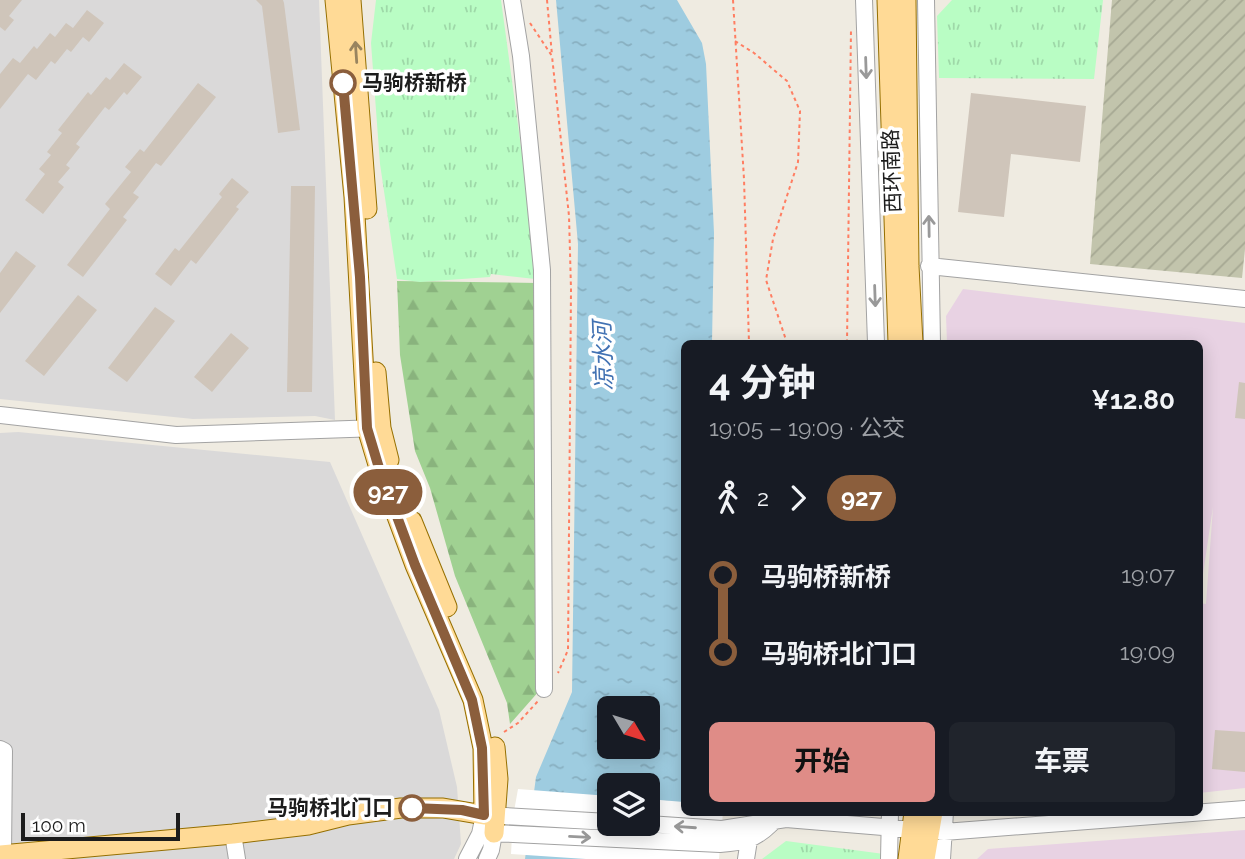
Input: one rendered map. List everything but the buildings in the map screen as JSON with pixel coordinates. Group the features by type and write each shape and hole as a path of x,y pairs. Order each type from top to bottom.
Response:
{"main road":[{"path":"2,855 233,834 309,825 348,815 401,808 443,808 500,823 472,700 415,565 379,468 335,0"},
{"path":"351,0 366,174 374,428"},
{"name":"西环南路","path":"887,0 898,340"},
{"name":"西环南路","path":"906,0 913,340"},
{"path":"908,859 927,823"},
{"path":"925,859 927,823"}],"street":[{"path":"864,0 876,340"},
{"path":"926,0 932,340"},
{"path":"513,8 522,56 542,270 544,688"},
{"path":"908,177 927,125"},
{"path":"929,266 1245,299"},
{"path":"0,415 176,435 374,428"},
{"path":"0,749 4,751 2,855"},
{"path":"1203,811 1245,809"},
{"path":"660,826 721,837 786,819 927,823 1086,816"},
{"path":"889,859 890,820"},
{"path":"500,823 749,840 760,835 774,821"},
{"path":"467,859 480,834 500,823 597,822"},
{"path":"486,859 500,823"},
{"path":"927,823 942,859"},
{"path":"233,834 237,859"},
{"path":"746,859 749,840"}],"path":[{"path":"504,732 519,723 542,696 544,688 559,672 568,650 570,228 547,0"},
{"path":"733,0 744,179 749,340"},
{"path":"513,8 530,24 552,60"},
{"path":"847,340 851,25"},
{"path":"735,41 787,81 800,111 798,162 774,239 766,280 786,340"}],"shaded area":[{"path":"0,0 319,0 335,420 315,416 193,419 0,399"},
{"path":"1112,0 1245,0 1245,249 1242,278 1090,264"},
{"path":"963,289 1245,323 1245,788 1203,793 1203,604 1206,604 1213,507 1203,574 1203,340 947,340 946,316"},
{"path":"18,432 330,462 439,710 457,787 461,844 454,859 0,859 0,433"},
{"path":"1245,830 1245,859 977,859 988,849"}],"green space":[{"path":"376,0 501,0 530,213 535,279 491,274 490,277 420,282 397,279 380,164 371,43"},
{"path":"952,0 1103,0 1094,79 939,78 937,16"},
{"path":"397,281 538,283 540,690 510,724 507,703 455,576 430,488 415,451 400,355"},
{"path":"786,841 884,854 888,859 762,859"}],"water":[{"name":"凉水河","path":"556,0 677,0 702,43 706,64 714,233 712,340 681,340 681,816 685,816 701,859 525,859 536,777 572,692 578,244"}],"pier":[{"path":"518,789 597,795 597,836 660,836 660,800 681,802 681,816 723,816 719,859 586,859 511,854"}],"bus line":[{"name":"927","path":"343,83 360,277 367,428 415,565 472,700 482,748 484,815 443,808 412,808"}],"place":[{"name":"马驹桥新桥","path":"343,83"},
{"name":"马驹桥北门口","path":"412,808"}]}
